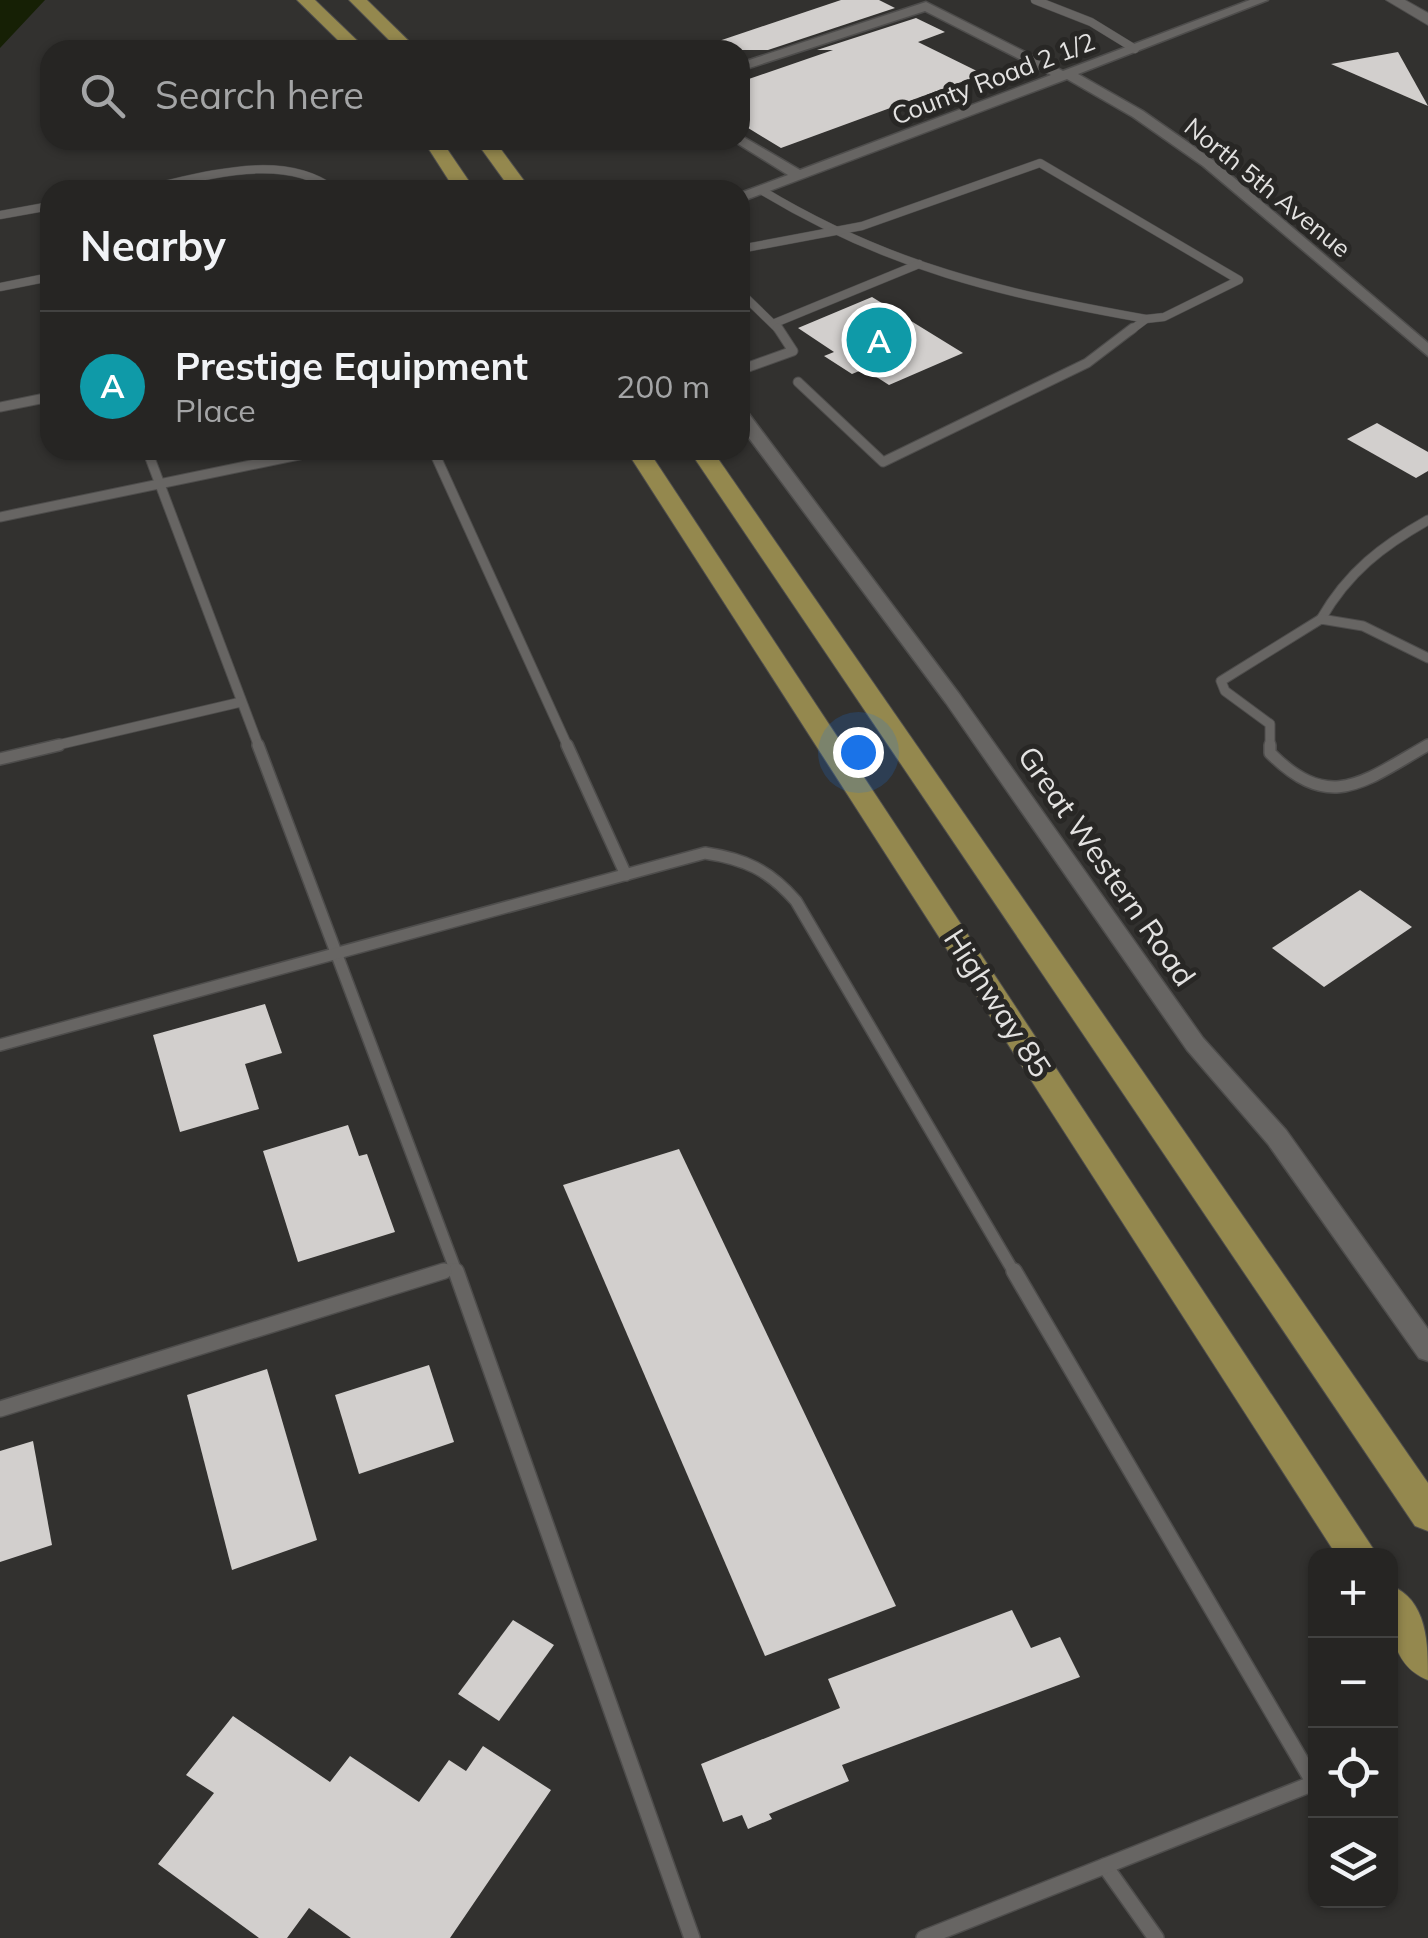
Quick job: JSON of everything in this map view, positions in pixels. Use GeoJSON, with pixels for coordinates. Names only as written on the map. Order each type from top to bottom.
{"type":"FeatureCollection","features":[{"type":"Feature","properties":{"kind":"highway"},"geometry":{"type":"LineString","coordinates":[[305,0],[347,40]]}},
{"type":"Feature","properties":{"kind":"highway"},"geometry":{"type":"LineString","coordinates":[[358,0],[399,40]]}},
{"type":"Feature","properties":{"kind":"highway"},"geometry":{"type":"LineString","coordinates":[[439,150],[459,180]]}},
{"type":"Feature","properties":{"kind":"highway"},"geometry":{"type":"LineString","coordinates":[[491,150],[514,180]]}},
{"type":"Feature","properties":{"kind":"highway","name":"Highway 85"},"geometry":{"type":"LineString","coordinates":[[644,460],[1354,1548]]}},
{"type":"Feature","properties":{"kind":"highway"},"geometry":{"type":"LineString","coordinates":[[707,460],[1428,1514]]}},
{"type":"Feature","properties":{"kind":"highway"},"geometry":{"type":"LineString","coordinates":[[1398,1616],[1428,1661]]}},
{"type":"Feature","properties":{"kind":"street","name":"County Road 2 1/2"},"geometry":{"type":"LineString","coordinates":[[750,194],[1262,0]]}},
{"type":"Feature","properties":{"kind":"street"},"geometry":{"type":"LineString","coordinates":[[1394,0],[1428,20]]}},
{"type":"Feature","properties":{"kind":"street","name":"North 5th Avenue"},"geometry":{"type":"LineString","coordinates":[[750,64],[926,6],[1138,114],[1208,162],[1428,351]]}},
{"type":"Feature","properties":{"kind":"street"},"geometry":{"type":"LineString","coordinates":[[750,145],[800,176]]}},
{"type":"Feature","properties":{"kind":"street","name":"Great Western Road"},"geometry":{"type":"LineString","coordinates":[[750,427],[953,699],[1194,1044],[1277,1136],[1428,1350]]}},
{"type":"Feature","properties":{"kind":"lane"},"geometry":{"type":"LineString","coordinates":[[1035,0],[1091,22],[1135,49]]}},
{"type":"Feature","properties":{"kind":"lane"},"geometry":{"type":"LineString","coordinates":[[750,247],[827,230],[862,226],[1040,164],[1239,280],[1164,317],[1146,319],[1044,301],[919,264],[827,230],[761,190]]}},
{"type":"Feature","properties":{"kind":"lane"},"geometry":{"type":"LineString","coordinates":[[199,180],[291,170],[319,180]]}},
{"type":"Feature","properties":{"kind":"lane"},"geometry":{"type":"LineString","coordinates":[[0,215],[40,208]]}},
{"type":"Feature","properties":{"kind":"lane"},"geometry":{"type":"LineString","coordinates":[[775,323],[919,264]]}},
{"type":"Feature","properties":{"kind":"lane"},"geometry":{"type":"LineString","coordinates":[[0,287],[40,280]]}},
{"type":"Feature","properties":{"kind":"lane"},"geometry":{"type":"LineString","coordinates":[[750,301],[775,323],[793,351],[750,366]]}},
{"type":"Feature","properties":{"kind":"lane"},"geometry":{"type":"LineString","coordinates":[[798,382],[883,462],[1087,362],[1146,319]]}},
{"type":"Feature","properties":{"kind":"lane"},"geometry":{"type":"LineString","coordinates":[[0,406],[40,399]]}},
{"type":"Feature","properties":{"kind":"lane"},"geometry":{"type":"LineString","coordinates":[[151,460],[522,1448],[692,1938]]}},
{"type":"Feature","properties":{"kind":"lane"},"geometry":{"type":"LineString","coordinates":[[0,517],[275,460]]}},
{"type":"Feature","properties":{"kind":"lane"},"geometry":{"type":"LineString","coordinates":[[438,460],[626,875]]}},
{"type":"Feature","properties":{"kind":"lane"},"geometry":{"type":"LineString","coordinates":[[1428,520],[1364,556],[1335,592],[1321,619],[1221,681],[1225,691],[1270,724],[1270,753],[1279,764],[1318,789],[1336,788],[1388,771],[1428,745]]}},
{"type":"Feature","properties":{"kind":"lane"},"geometry":{"type":"LineString","coordinates":[[1321,619],[1363,626],[1428,658]]}},
{"type":"Feature","properties":{"kind":"lane"},"geometry":{"type":"LineString","coordinates":[[0,760],[240,702]]}},
{"type":"Feature","properties":{"kind":"lane"},"geometry":{"type":"LineString","coordinates":[[0,1045],[706,854],[751,860],[771,872],[796,901],[1314,1783],[924,1938]]}},
{"type":"Feature","properties":{"kind":"lane"},"geometry":{"type":"LineString","coordinates":[[0,1409],[452,1269]]}},
{"type":"Feature","properties":{"kind":"lane"},"geometry":{"type":"LineString","coordinates":[[1105,1866],[1156,1938]]}},
{"type":"Feature","properties":{"kind":"shaded area"},"geometry":{"type":"Polygon","coordinates":[[[0,0],[45,0],[0,48],[0,0]]]}},
{"type":"Feature","properties":{"kind":"building"},"geometry":{"type":"Polygon","coordinates":[[[841,0],[879,0],[895,8],[768,50],[750,50],[750,40],[722,40],[841,0]]]}},
{"type":"Feature","properties":{"kind":"building"},"geometry":{"type":"Polygon","coordinates":[[[916,18],[945,32],[918,42],[983,74],[781,148],[750,129],[750,79],[833,50],[817,50],[916,18]]]}},
{"type":"Feature","properties":{"kind":"building"},"geometry":{"type":"Polygon","coordinates":[[[1398,52],[1428,106],[1331,64],[1398,52]]]}},
{"type":"Feature","properties":{"kind":"building"},"geometry":{"type":"Polygon","coordinates":[[[872,297],[963,353],[889,385],[864,369],[852,374],[824,356],[834,352],[798,328],[872,297]]]}},
{"type":"Feature","properties":{"kind":"building"},"geometry":{"type":"Polygon","coordinates":[[[1377,423],[1428,452],[1428,471],[1416,478],[1347,439],[1377,423]]]}},
{"type":"Feature","properties":{"kind":"building"},"geometry":{"type":"Polygon","coordinates":[[[1360,890],[1412,927],[1324,987],[1272,948],[1360,890]]]}},
{"type":"Feature","properties":{"kind":"building"},"geometry":{"type":"Polygon","coordinates":[[[265,1004],[282,1053],[245,1064],[259,1109],[180,1132],[153,1035],[265,1004]]]}},
{"type":"Feature","properties":{"kind":"building"},"geometry":{"type":"Polygon","coordinates":[[[348,1125],[359,1156],[367,1154],[395,1232],[298,1262],[263,1151],[348,1125]]]}},
{"type":"Feature","properties":{"kind":"building"},"geometry":{"type":"Polygon","coordinates":[[[679,1149],[896,1606],[765,1656],[563,1185],[679,1149]]]}},
{"type":"Feature","properties":{"kind":"building"},"geometry":{"type":"Polygon","coordinates":[[[429,1365],[454,1442],[359,1474],[335,1395],[429,1365]]]}},
{"type":"Feature","properties":{"kind":"building"},"geometry":{"type":"Polygon","coordinates":[[[267,1369],[317,1540],[232,1570],[187,1395],[267,1369]]]}},
{"type":"Feature","properties":{"kind":"building"},"geometry":{"type":"Polygon","coordinates":[[[33,1441],[52,1545],[0,1562],[0,1451],[33,1441]]]}},
{"type":"Feature","properties":{"kind":"building"},"geometry":{"type":"Polygon","coordinates":[[[1012,1610],[1031,1648],[1060,1637],[1080,1677],[842,1765],[849,1781],[769,1814],[772,1819],[748,1829],[742,1815],[723,1822],[701,1764],[840,1708],[828,1679],[1012,1610]]]}},
{"type":"Feature","properties":{"kind":"building"},"geometry":{"type":"Polygon","coordinates":[[[513,1620],[554,1645],[499,1721],[458,1694],[513,1620]]]}},
{"type":"Feature","properties":{"kind":"building"},"geometry":{"type":"Polygon","coordinates":[[[233,1716],[330,1782],[350,1756],[419,1802],[449,1760],[466,1771],[483,1746],[551,1790],[450,1938],[351,1938],[309,1908],[287,1938],[259,1938],[158,1864],[214,1793],[186,1775],[233,1716]]]}},
{"type":"Feature","properties":{"kind":"place","name":"Prestige Equipment"},"geometry":{"type":"Point","coordinates":[879,340]}}]}
